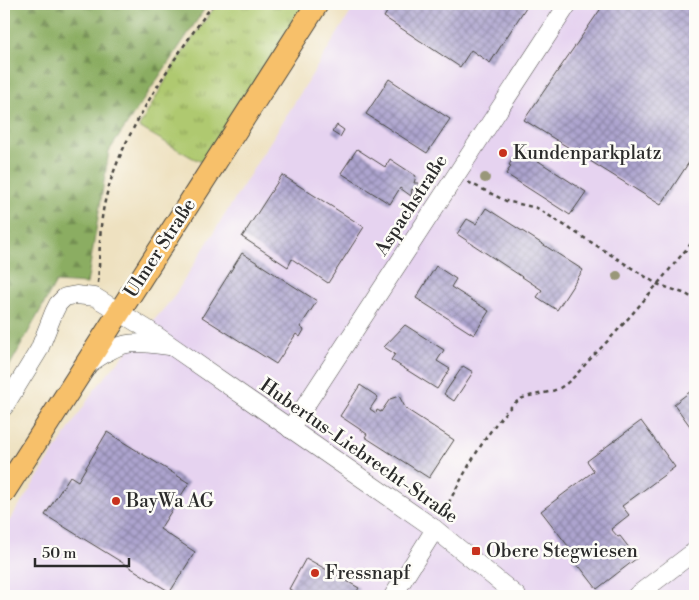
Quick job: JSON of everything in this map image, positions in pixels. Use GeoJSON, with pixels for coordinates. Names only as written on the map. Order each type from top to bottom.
{"type":"FeatureCollection","features":[{"type":"Feature","properties":{"kind":"main road","name":"Ulmer Straße"},"geometry":{"type":"LineString","coordinates":[[4,492],[317,4]]}},
{"type":"Feature","properties":{"kind":"street","name":"Aspachstraße"},"geometry":{"type":"LineString","coordinates":[[290,429],[568,4]]}},
{"type":"Feature","properties":{"kind":"street"},"geometry":{"type":"LineString","coordinates":[[4,407],[39,350],[58,304],[65,297],[76,295],[95,297]]}},
{"type":"Feature","properties":{"kind":"street","name":"Hubertus-Liebrecht-Straße"},"geometry":{"type":"LineString","coordinates":[[95,297],[173,346],[435,529],[517,596]]}},
{"type":"Feature","properties":{"kind":"street","name":"Hubertus-Liebrecht-Straße"},"geometry":{"type":"LineString","coordinates":[[84,367],[109,350],[123,344],[137,342],[173,346]]}},
{"type":"Feature","properties":{"kind":"street"},"geometry":{"type":"LineString","coordinates":[[393,596],[435,529]]}},
{"type":"Feature","properties":{"kind":"street"},"geometry":{"type":"LineString","coordinates":[[636,596],[695,551]]}},
{"type":"Feature","properties":{"kind":"path"},"geometry":{"type":"LineString","coordinates":[[95,297],[98,286],[103,211],[112,178],[131,133],[164,76],[213,4]]}},
{"type":"Feature","properties":{"kind":"path"},"geometry":{"type":"LineString","coordinates":[[456,175],[506,201],[537,208],[657,284],[686,294],[695,300]]}},
{"type":"Feature","properties":{"kind":"path"},"geometry":{"type":"LineString","coordinates":[[435,529],[469,466],[495,425],[507,410],[522,399],[546,393],[563,386],[623,326],[695,239]]}},
{"type":"Feature","properties":{"kind":"shaded area"},"geometry":{"type":"Polygon","coordinates":[[[356,4],[695,4],[695,596],[4,596],[4,529],[95,389],[173,298],[356,4]]]}},
{"type":"Feature","properties":{"kind":"green space"},"geometry":{"type":"Polygon","coordinates":[[[4,4],[208,4],[109,151],[87,284],[56,282],[4,376],[4,4]]]}},
{"type":"Feature","properties":{"kind":"green space"},"geometry":{"type":"Polygon","coordinates":[[[217,4],[308,4],[206,164],[139,127],[176,62],[217,4]]]}},
{"type":"Feature","properties":{"kind":"building"},"geometry":{"type":"Polygon","coordinates":[[[392,4],[528,4],[490,63],[471,50],[460,67],[384,17],[392,4]]]}},
{"type":"Feature","properties":{"kind":"building"},"geometry":{"type":"Polygon","coordinates":[[[604,4],[685,4],[695,11],[695,123],[691,129],[695,132],[695,153],[661,205],[524,120],[604,4]]]}},
{"type":"Feature","properties":{"kind":"building"},"geometry":{"type":"Polygon","coordinates":[[[389,79],[450,119],[427,153],[366,114],[389,79]]]}},
{"type":"Feature","properties":{"kind":"building"},"geometry":{"type":"Polygon","coordinates":[[[337,125],[344,130],[340,137],[332,132],[337,125]]]}},
{"type":"Feature","properties":{"kind":"building"},"geometry":{"type":"Polygon","coordinates":[[[357,149],[385,167],[390,159],[416,176],[414,183],[418,183],[420,191],[412,189],[411,196],[400,188],[390,204],[341,173],[357,149]]]}},
{"type":"Feature","properties":{"kind":"building"},"geometry":{"type":"Polygon","coordinates":[[[526,153],[586,192],[570,215],[506,174],[514,157],[516,158],[518,154],[523,157],[526,153]]]}},
{"type":"Feature","properties":{"kind":"building"},"geometry":{"type":"Polygon","coordinates":[[[282,175],[364,227],[328,283],[292,259],[288,267],[242,237],[282,175]]]}},
{"type":"Feature","properties":{"kind":"building"},"geometry":{"type":"Polygon","coordinates":[[[486,208],[583,270],[557,310],[537,297],[542,290],[457,234],[467,219],[476,224],[486,208]]]}},
{"type":"Feature","properties":{"kind":"building"},"geometry":{"type":"Polygon","coordinates":[[[242,253],[317,301],[300,327],[304,330],[300,337],[296,334],[276,364],[202,317],[242,253]]]}},
{"type":"Feature","properties":{"kind":"building"},"geometry":{"type":"Polygon","coordinates":[[[436,266],[456,279],[451,287],[489,311],[474,335],[416,298],[436,266]]]}},
{"type":"Feature","properties":{"kind":"building"},"geometry":{"type":"Polygon","coordinates":[[[405,325],[444,350],[437,361],[450,369],[437,389],[391,360],[395,354],[384,347],[405,325]]]}},
{"type":"Feature","properties":{"kind":"building"},"geometry":{"type":"Polygon","coordinates":[[[463,366],[473,372],[454,401],[444,394],[463,366]]]}},
{"type":"Feature","properties":{"kind":"building"},"geometry":{"type":"Polygon","coordinates":[[[360,385],[378,397],[370,409],[376,413],[377,410],[381,412],[390,399],[399,396],[406,409],[454,440],[429,478],[365,437],[367,434],[340,416],[360,385]]]}},
{"type":"Feature","properties":{"kind":"building"},"geometry":{"type":"Polygon","coordinates":[[[695,388],[695,433],[674,404],[695,388]]]}},
{"type":"Feature","properties":{"kind":"building"},"geometry":{"type":"Polygon","coordinates":[[[641,421],[675,467],[622,506],[629,515],[611,529],[618,537],[620,536],[637,558],[597,589],[571,558],[575,555],[541,511],[594,471],[587,461],[641,421]]]}},
{"type":"Feature","properties":{"kind":"building","name":"BayWa AG"},"geometry":{"type":"Polygon","coordinates":[[[107,432],[189,483],[160,529],[195,552],[170,592],[45,515],[70,476],[78,481],[107,432]]]}},
{"type":"Feature","properties":{"kind":"building","name":"Fressnapf"},"geometry":{"type":"Polygon","coordinates":[[[306,558],[359,588],[354,596],[303,596],[289,589],[306,558]]]}},
{"type":"Feature","properties":{"kind":"place","name":"Kundenparkplatz"},"geometry":{"type":"Point","coordinates":[503,153]}},
{"type":"Feature","properties":{"kind":"place","name":"BayWa AG"},"geometry":{"type":"Point","coordinates":[116,501]}},
{"type":"Feature","properties":{"kind":"place","name":"Obere Stegwiesen"},"geometry":{"type":"Point","coordinates":[476,551]}},
{"type":"Feature","properties":{"kind":"place","name":"Fressnapf"},"geometry":{"type":"Point","coordinates":[315,573]}}]}
